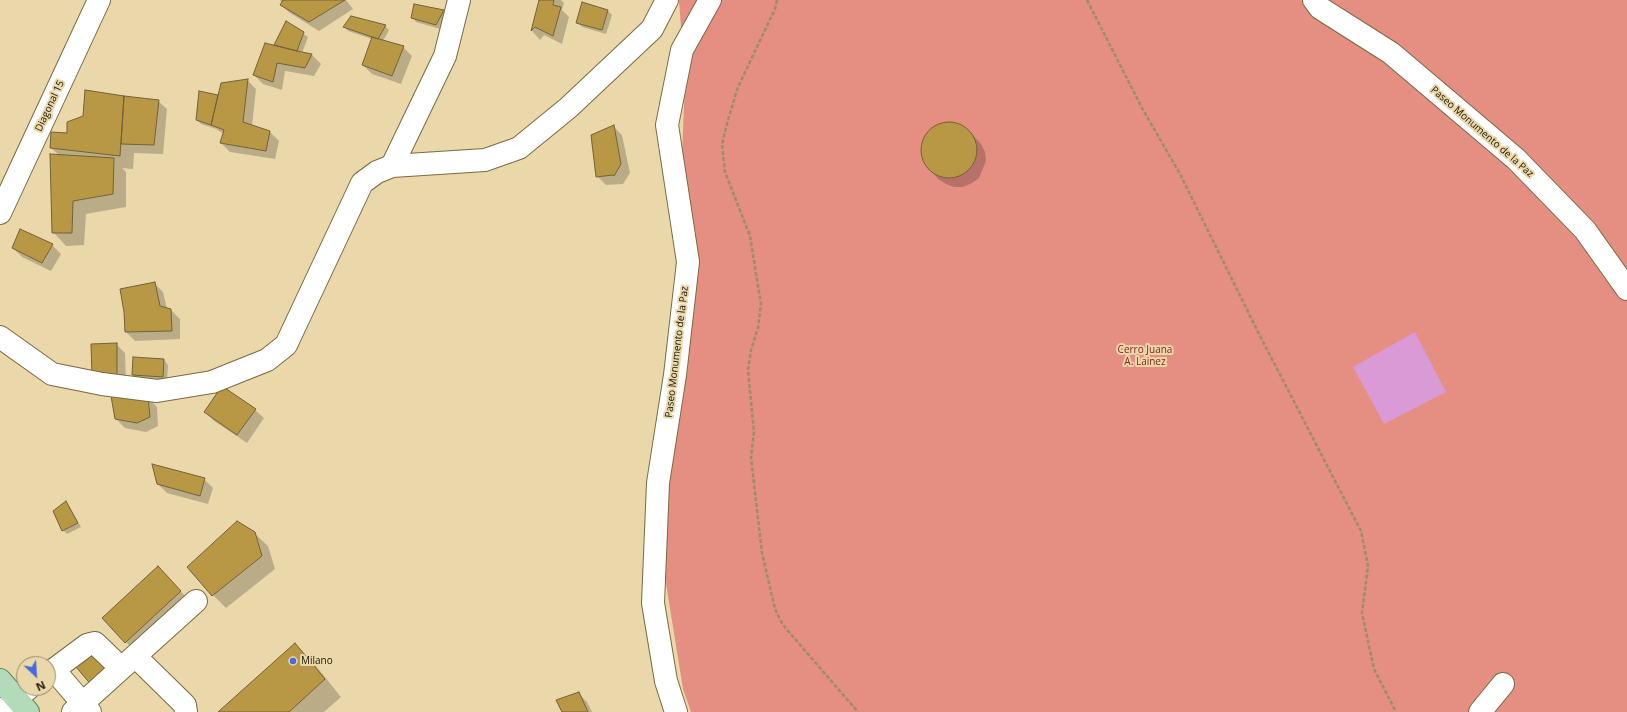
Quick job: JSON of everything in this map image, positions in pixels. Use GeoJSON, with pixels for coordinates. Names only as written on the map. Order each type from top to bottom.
{"type":"FeatureCollection","features":[{"type":"Feature","properties":{"kind":"main road"},"geometry":{"type":"LineString","coordinates":[[0,680],[15,704]]}},
{"type":"Feature","properties":{"kind":"street","name":"Diagonal 15"},"geometry":{"type":"LineString","coordinates":[[0,213],[99,0]]}},
{"type":"Feature","properties":{"kind":"street"},"geometry":{"type":"LineString","coordinates":[[392,166],[445,56],[459,0]]}},
{"type":"Feature","properties":{"kind":"street"},"geometry":{"type":"LineString","coordinates":[[0,337],[52,374],[102,384],[157,391],[212,382],[267,360],[286,345],[362,183],[377,172],[392,166],[485,160],[519,148],[568,108],[652,29],[667,0]]}},
{"type":"Feature","properties":{"kind":"street","name":"Paseo Monumento de la Paz"},"geometry":{"type":"LineString","coordinates":[[676,712],[666,681],[653,603],[658,483],[675,375],[688,262],[667,125],[682,50],[710,0]]}},
{"type":"Feature","properties":{"kind":"street","name":"Paseo Monumento de la Paz"},"geometry":{"type":"LineString","coordinates":[[1314,0],[1320,8],[1391,53],[1516,159],[1585,230],[1627,289]]}},
{"type":"Feature","properties":{"kind":"street"},"geometry":{"type":"LineString","coordinates":[[56,678],[81,709],[128,662],[196,601]]}},
{"type":"Feature","properties":{"kind":"street"},"geometry":{"type":"LineString","coordinates":[[56,668],[87,645],[95,643],[128,662],[185,705],[186,712]]}},
{"type":"Feature","properties":{"kind":"street"},"geometry":{"type":"LineString","coordinates":[[1480,712],[1503,684]]}},
{"type":"Feature","properties":{"kind":"path"},"geometry":{"type":"LineString","coordinates":[[777,0],[775,9],[738,87],[722,144],[725,172],[750,236],[760,304],[758,328],[751,350],[748,370],[754,432],[751,458],[762,553],[775,610],[783,625],[858,712]]}},
{"type":"Feature","properties":{"kind":"path"},"geometry":{"type":"LineString","coordinates":[[1087,0],[1142,108],[1180,174],[1262,341],[1361,531],[1368,566],[1362,613],[1374,669],[1396,712]]}},
{"type":"Feature","properties":{"kind":"green space","name":"Cerro Juana A. Lainez"},"geometry":{"type":"Polygon","coordinates":[[[679,0],[1627,0],[1627,712],[691,712],[683,689],[663,565],[671,426],[685,81],[679,0]]]}},
{"type":"Feature","properties":{"kind":"shaded area"},"geometry":{"type":"Polygon","coordinates":[[[1415,332],[1446,392],[1384,424],[1353,367],[1415,332]]]}},
{"type":"Feature","properties":{"kind":"building"},"geometry":{"type":"Polygon","coordinates":[[[283,0],[345,0],[309,22],[280,5],[283,0]]]}},
{"type":"Feature","properties":{"kind":"building"},"geometry":{"type":"Polygon","coordinates":[[[539,0],[554,0],[553,5],[561,7],[553,36],[535,27],[531,31],[539,0]]]}},
{"type":"Feature","properties":{"kind":"building"},"geometry":{"type":"Polygon","coordinates":[[[582,2],[608,10],[602,30],[576,23],[582,2]]]}},
{"type":"Feature","properties":{"kind":"building"},"geometry":{"type":"Polygon","coordinates":[[[414,4],[444,10],[436,25],[411,18],[414,4]]]}},
{"type":"Feature","properties":{"kind":"building"},"geometry":{"type":"Polygon","coordinates":[[[351,16],[386,25],[378,39],[343,27],[351,16]]]}},
{"type":"Feature","properties":{"kind":"building"},"geometry":{"type":"Polygon","coordinates":[[[286,21],[304,32],[297,51],[274,45],[286,21]]]}},
{"type":"Feature","properties":{"kind":"building"},"geometry":{"type":"Polygon","coordinates":[[[372,37],[404,46],[392,76],[362,65],[372,37]]]}},
{"type":"Feature","properties":{"kind":"building"},"geometry":{"type":"Polygon","coordinates":[[[265,43],[312,54],[305,68],[277,63],[273,82],[253,75],[265,43]]]}},
{"type":"Feature","properties":{"kind":"building"},"geometry":{"type":"Polygon","coordinates":[[[248,79],[243,122],[270,131],[266,151],[220,143],[224,130],[211,125],[221,83],[248,79]]]}},
{"type":"Feature","properties":{"kind":"building"},"geometry":{"type":"Polygon","coordinates":[[[85,90],[124,96],[120,156],[50,148],[51,132],[67,133],[67,122],[83,116],[85,90]]]}},
{"type":"Feature","properties":{"kind":"building"},"geometry":{"type":"Polygon","coordinates":[[[199,91],[218,95],[211,125],[196,120],[199,91]]]}},
{"type":"Feature","properties":{"kind":"building"},"geometry":{"type":"Polygon","coordinates":[[[124,96],[159,100],[154,145],[121,144],[124,96]]]}},
{"type":"Feature","properties":{"kind":"building"},"geometry":{"type":"Polygon","coordinates":[[[943,122],[955,122],[965,126],[973,134],[977,144],[977,156],[973,166],[965,174],[955,178],[943,178],[933,174],[925,166],[921,156],[921,144],[925,134],[933,126],[943,122]]]}},
{"type":"Feature","properties":{"kind":"building"},"geometry":{"type":"Polygon","coordinates":[[[614,125],[621,164],[614,176],[596,177],[591,135],[614,125]]]}},
{"type":"Feature","properties":{"kind":"building"},"geometry":{"type":"Polygon","coordinates":[[[50,154],[114,158],[113,194],[73,201],[72,233],[52,233],[50,154]]]}},
{"type":"Feature","properties":{"kind":"building"},"geometry":{"type":"Polygon","coordinates":[[[20,229],[53,244],[42,263],[12,248],[20,229]]]}},
{"type":"Feature","properties":{"kind":"building"},"geometry":{"type":"Polygon","coordinates":[[[155,282],[160,306],[171,309],[172,331],[125,332],[124,312],[120,289],[155,282]]]}},
{"type":"Feature","properties":{"kind":"building"},"geometry":{"type":"Polygon","coordinates":[[[117,343],[117,375],[92,376],[91,344],[117,343]]]}},
{"type":"Feature","properties":{"kind":"building"},"geometry":{"type":"Polygon","coordinates":[[[133,357],[164,359],[163,377],[132,375],[133,357]]]}},
{"type":"Feature","properties":{"kind":"building"},"geometry":{"type":"Polygon","coordinates":[[[222,386],[256,409],[237,435],[204,412],[222,386]]]}},
{"type":"Feature","properties":{"kind":"building"},"geometry":{"type":"Polygon","coordinates":[[[111,396],[148,397],[150,417],[137,423],[115,419],[111,396]]]}},
{"type":"Feature","properties":{"kind":"building"},"geometry":{"type":"Polygon","coordinates":[[[152,464],[205,478],[200,496],[157,484],[152,464]]]}},
{"type":"Feature","properties":{"kind":"building"},"geometry":{"type":"Polygon","coordinates":[[[66,501],[78,523],[62,531],[53,511],[66,501]]]}},
{"type":"Feature","properties":{"kind":"building"},"geometry":{"type":"Polygon","coordinates":[[[237,521],[255,532],[262,556],[212,596],[187,567],[237,521]]]}},
{"type":"Feature","properties":{"kind":"building"},"geometry":{"type":"Polygon","coordinates":[[[158,566],[181,591],[125,643],[102,618],[158,566]]]}},
{"type":"Feature","properties":{"kind":"building","name":"Milano"},"geometry":{"type":"Polygon","coordinates":[[[295,643],[325,679],[289,712],[218,712],[295,643]]]}},
{"type":"Feature","properties":{"kind":"building"},"geometry":{"type":"Polygon","coordinates":[[[93,652],[110,672],[93,687],[76,667],[93,652]]]}},
{"type":"Feature","properties":{"kind":"building"},"geometry":{"type":"Polygon","coordinates":[[[579,692],[588,712],[562,712],[556,700],[579,692]]]}},
{"type":"Feature","properties":{"kind":"place","name":"Milano"},"geometry":{"type":"Point","coordinates":[293,661]}}]}
